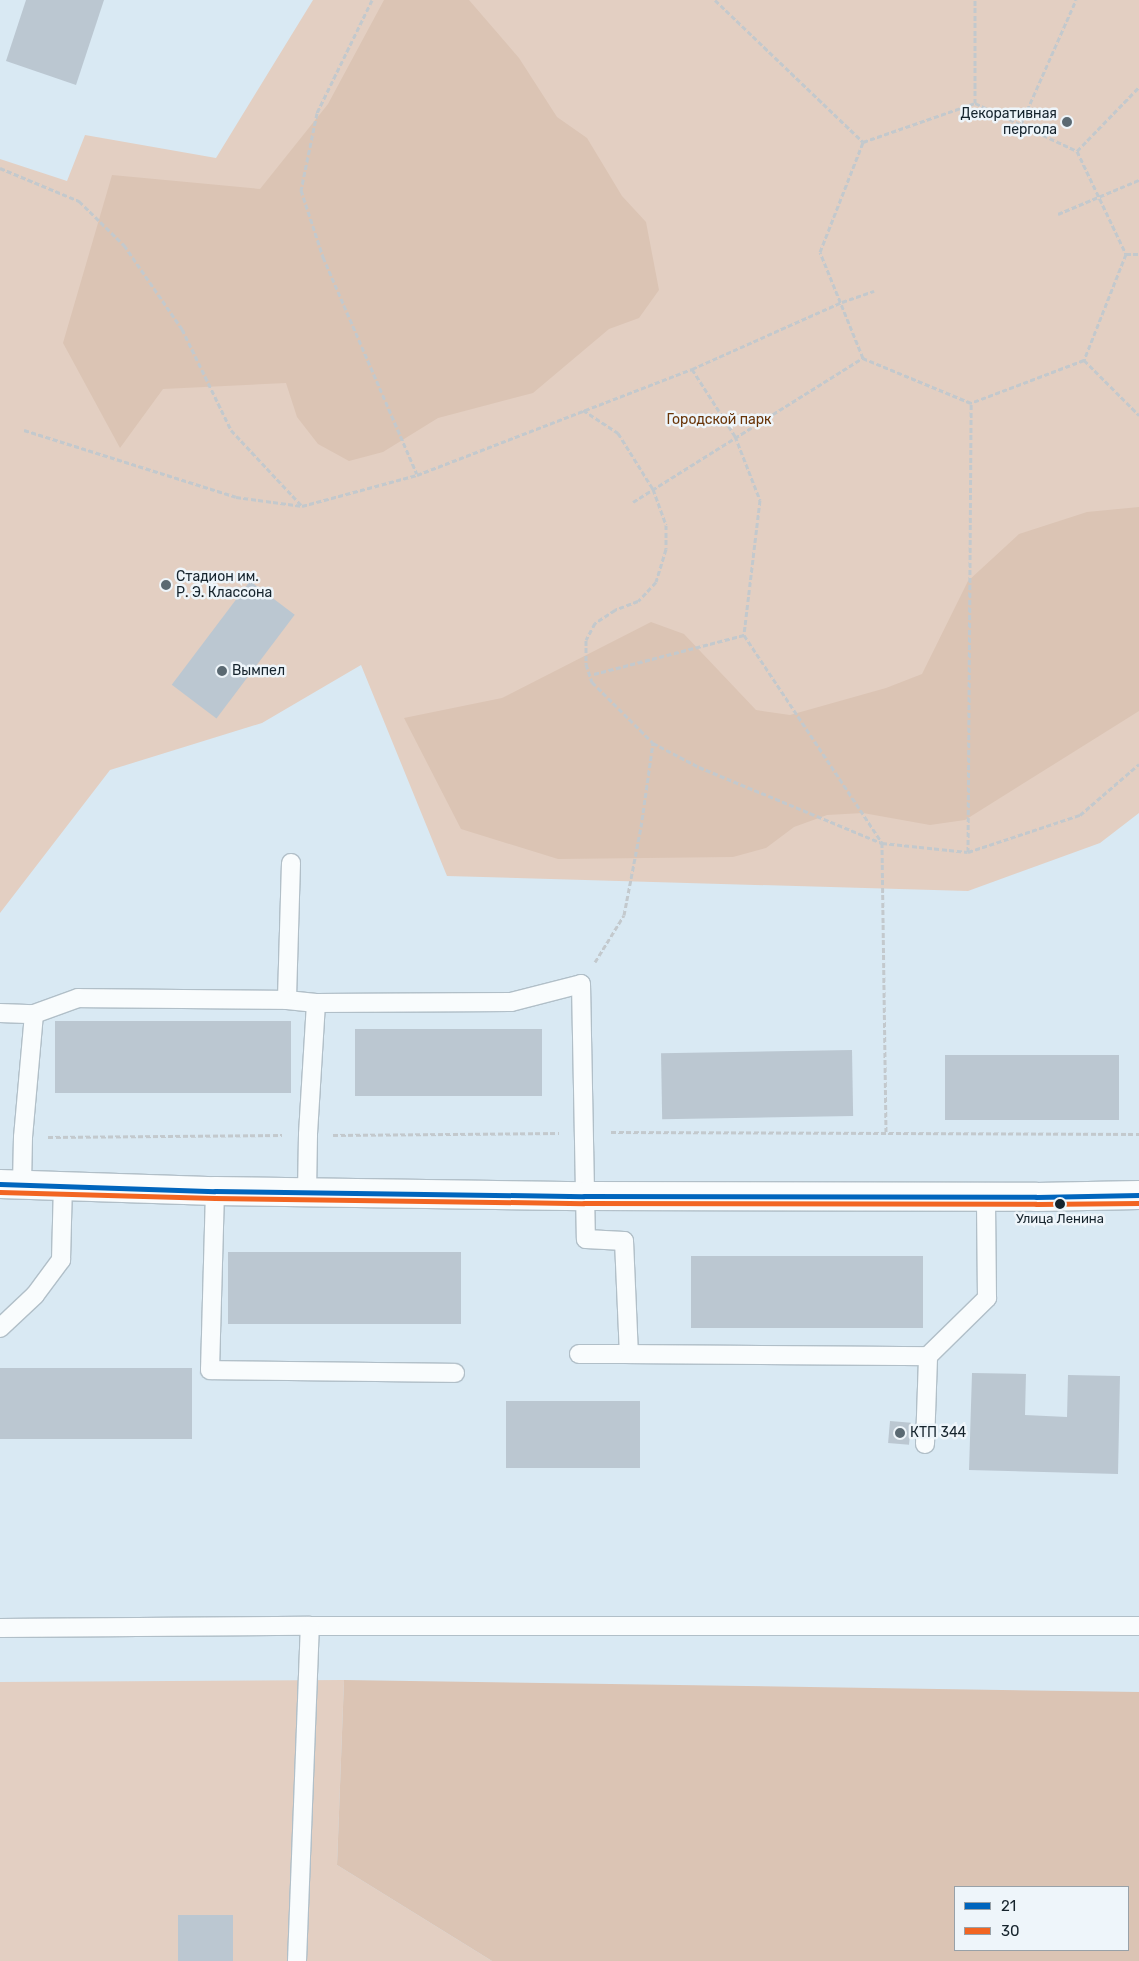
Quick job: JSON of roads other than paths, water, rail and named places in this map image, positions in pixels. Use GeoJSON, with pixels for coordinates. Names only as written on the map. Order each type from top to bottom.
{"type":"FeatureCollection","features":[{"type":"Feature","properties":{"kind":"street"},"geometry":{"type":"LineString","coordinates":[[11,1184],[215,1192],[584,1196],[986,1197],[1139,1195]]}},
{"type":"Feature","properties":{"kind":"lane"},"geometry":{"type":"LineString","coordinates":[[287,1000],[291,864]]}},
{"type":"Feature","properties":{"kind":"lane"},"geometry":{"type":"LineString","coordinates":[[0,1013],[34,1014],[78,998],[287,1000],[316,1003],[511,1002],[581,984],[586,1239],[624,1240],[629,1354]]}},
{"type":"Feature","properties":{"kind":"lane"},"geometry":{"type":"LineString","coordinates":[[307,1192],[308,1135],[316,1003]]}},
{"type":"Feature","properties":{"kind":"lane"},"geometry":{"type":"LineString","coordinates":[[11,1184],[23,1137],[34,1014]]}},
{"type":"Feature","properties":{"kind":"lane"},"geometry":{"type":"LineString","coordinates":[[0,1328],[35,1295],[61,1260],[63,1185]]}},
{"type":"Feature","properties":{"kind":"lane"},"geometry":{"type":"LineString","coordinates":[[215,1192],[210,1370],[455,1373]]}},
{"type":"Feature","properties":{"kind":"lane"},"geometry":{"type":"LineString","coordinates":[[925,1444],[928,1356],[987,1298],[986,1197]]}},
{"type":"Feature","properties":{"kind":"lane"},"geometry":{"type":"LineString","coordinates":[[579,1354],[928,1356]]}},
{"type":"Feature","properties":{"kind":"lane"},"geometry":{"type":"LineString","coordinates":[[297,1961],[310,1626]]}},
{"type":"Feature","properties":{"kind":"lane"},"geometry":{"type":"LineString","coordinates":[[0,1628],[1139,1626]]}},
{"type":"Feature","properties":{"kind":"place","name":"Декоративная пергола"},"geometry":{"type":"Point","coordinates":[1067,122]}},
{"type":"Feature","properties":{"kind":"place","name":"Стадион им. Р. Э. Классона"},"geometry":{"type":"Point","coordinates":[166,585]}},
{"type":"Feature","properties":{"kind":"place","name":"Вымпел"},"geometry":{"type":"Point","coordinates":[222,671]}},
{"type":"Feature","properties":{"kind":"place","name":"Улица Ленина"},"geometry":{"type":"Point","coordinates":[1060,1204]}},
{"type":"Feature","properties":{"kind":"place","name":"КТП 344"},"geometry":{"type":"Point","coordinates":[900,1433]}},
{"type":"Feature","properties":{"kind":"park label","name":"Городской парк"},"geometry":{"type":"Point","coordinates":[719,420]}}]}
